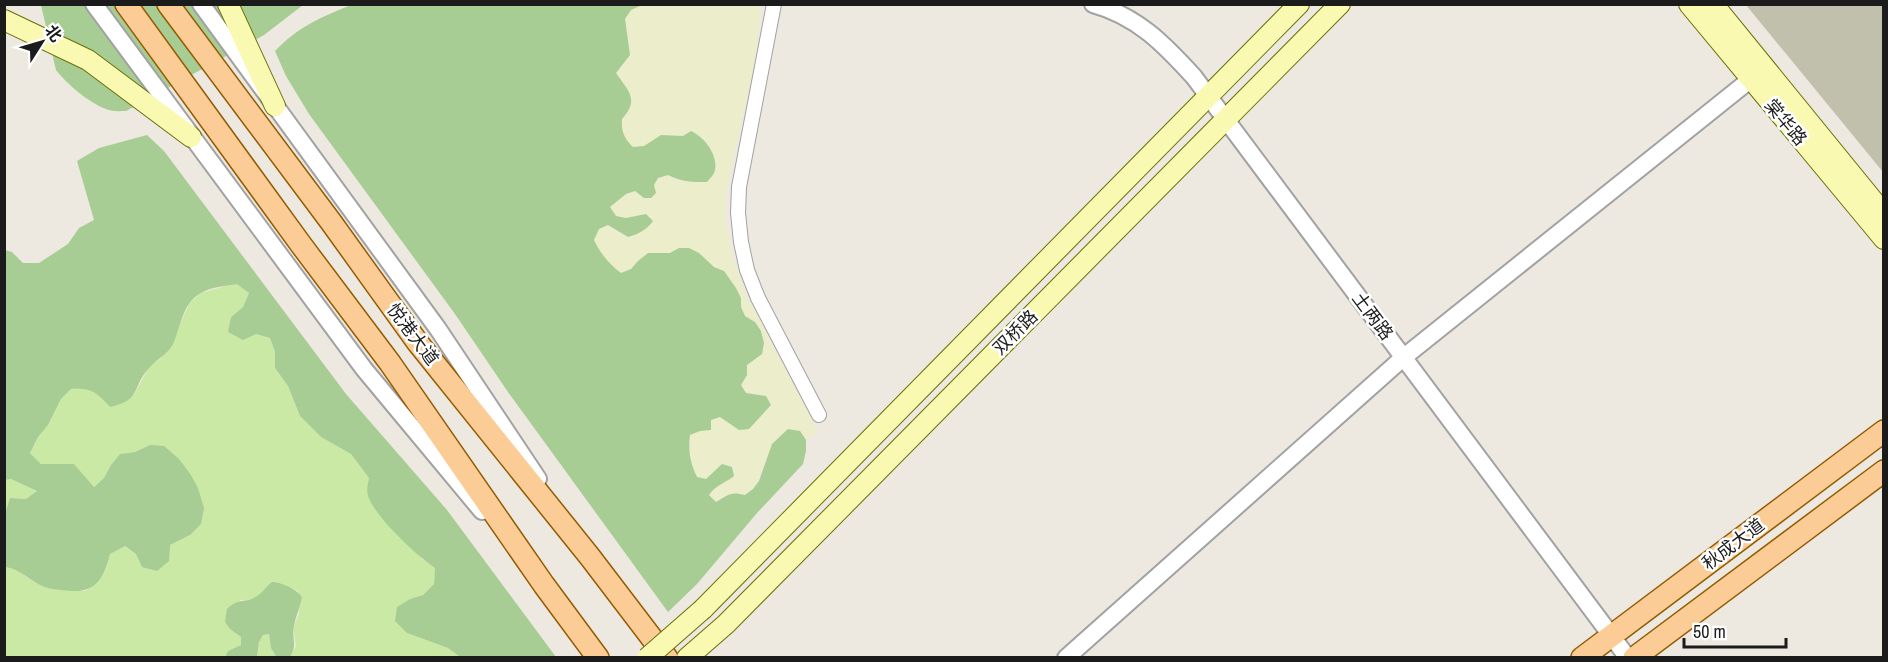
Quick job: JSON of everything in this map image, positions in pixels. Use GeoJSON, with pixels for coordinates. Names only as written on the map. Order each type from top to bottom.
{"type":"FeatureCollection","features":[{"type":"Feature","properties":{"kind":"main road","name":"悦港大道"},"geometry":{"type":"LineString","coordinates":[[126,4],[390,363],[544,585],[598,657]]}},
{"type":"Feature","properties":{"kind":"main road","name":"悦港大道"},"geometry":{"type":"LineString","coordinates":[[168,4],[418,343],[590,557],[667,657]]}},
{"type":"Feature","properties":{"kind":"main road"},"geometry":{"type":"LineString","coordinates":[[228,4],[275,106]]}},
{"type":"Feature","properties":{"kind":"main road","name":"双桥路"},"geometry":{"type":"LineString","coordinates":[[647,657],[703,609],[1299,4]]}},
{"type":"Feature","properties":{"kind":"main road","name":"双桥路"},"geometry":{"type":"LineString","coordinates":[[687,657],[726,624],[1340,4]]}},
{"type":"Feature","properties":{"kind":"main road","name":"棠华路"},"geometry":{"type":"LineString","coordinates":[[1689,4],[1884,214]]}},
{"type":"Feature","properties":{"kind":"main road","name":"棠华路"},"geometry":{"type":"LineString","coordinates":[[1713,4],[1757,75],[1884,239]]}},
{"type":"Feature","properties":{"kind":"main road"},"geometry":{"type":"LineString","coordinates":[[4,20],[88,60],[191,136]]}},
{"type":"Feature","properties":{"kind":"main road","name":"秋成大道"},"geometry":{"type":"LineString","coordinates":[[1582,657],[1884,431]]}},
{"type":"Feature","properties":{"kind":"main road","name":"秋成大道"},"geometry":{"type":"LineString","coordinates":[[1634,657],[1884,471]]}},
{"type":"Feature","properties":{"kind":"street"},"geometry":{"type":"LineString","coordinates":[[94,4],[364,369],[544,585]]}},
{"type":"Feature","properties":{"kind":"street"},"geometry":{"type":"LineString","coordinates":[[201,4],[438,328],[590,557]]}},
{"type":"Feature","properties":{"kind":"street"},"geometry":{"type":"LineString","coordinates":[[774,4],[739,187],[738,213],[741,242],[747,270],[758,297],[819,415]]}},
{"type":"Feature","properties":{"kind":"street","name":"土两路"},"geometry":{"type":"LineString","coordinates":[[1093,4],[1136,22],[1165,45],[1194,76],[1628,657]]}},
{"type":"Feature","properties":{"kind":"street"},"geometry":{"type":"LineString","coordinates":[[1066,657],[1404,357],[1757,75]]}},
{"type":"Feature","properties":{"kind":"shaded area"},"geometry":{"type":"Polygon","coordinates":[[[642,5],[760,5],[754,65],[728,182],[725,216],[731,253],[746,294],[818,431],[806,440],[800,431],[772,444],[763,472],[753,489],[745,496],[724,496],[716,502],[709,495],[715,487],[725,483],[697,477],[690,456],[690,435],[700,431],[711,420],[720,417],[728,423],[758,421],[771,405],[765,396],[746,393],[741,385],[747,375],[747,365],[762,354],[741,307],[741,298],[724,271],[679,248],[670,253],[638,261],[631,269],[621,273],[612,266],[594,240],[599,229],[608,225],[617,232],[653,221],[646,214],[626,218],[616,216],[610,207],[626,194],[654,185],[658,178],[668,175],[677,180],[683,136],[662,135],[644,146],[633,147],[625,139],[621,130],[622,119],[629,111],[621,81],[616,73],[630,55],[625,19],[631,10],[642,5]]]}},
{"type":"Feature","properties":{"kind":"shaded area"},"geometry":{"type":"Polygon","coordinates":[[[1746,5],[1883,5],[1883,172],[1746,5]]]}},
{"type":"Feature","properties":{"kind":"green space"},"geometry":{"type":"Polygon","coordinates":[[[41,5],[303,5],[264,35],[126,111],[119,111],[108,110],[86,98],[56,70],[41,5]]]}},
{"type":"Feature","properties":{"kind":"green space"},"geometry":{"type":"Polygon","coordinates":[[[351,5],[642,5],[631,10],[625,19],[630,55],[616,73],[628,90],[631,100],[622,119],[627,141],[633,147],[644,146],[661,135],[683,136],[691,131],[701,137],[709,147],[714,158],[715,170],[707,182],[692,182],[668,175],[658,178],[654,185],[656,193],[651,198],[644,198],[635,191],[626,194],[610,207],[616,216],[626,218],[646,214],[653,221],[642,231],[628,237],[608,225],[599,229],[594,240],[605,258],[621,273],[631,269],[648,253],[670,253],[679,248],[689,248],[699,253],[714,267],[724,271],[741,298],[741,307],[745,316],[755,322],[761,331],[764,343],[762,354],[747,365],[747,375],[741,385],[746,393],[766,396],[771,405],[749,429],[739,430],[720,417],[711,420],[711,430],[690,435],[690,456],[697,477],[706,479],[722,464],[732,467],[734,476],[709,495],[716,502],[732,494],[745,495],[753,489],[759,481],[772,444],[788,429],[800,431],[806,440],[803,464],[757,513],[697,584],[668,612],[309,114],[286,76],[275,51],[292,35],[310,24],[351,5]]]}},
{"type":"Feature","properties":{"kind":"green space"},"geometry":{"type":"Polygon","coordinates":[[[147,135],[164,151],[346,394],[447,510],[556,657],[460,657],[448,648],[407,633],[395,621],[397,607],[410,599],[423,595],[434,584],[435,568],[408,545],[379,515],[368,496],[369,478],[351,454],[321,437],[300,416],[288,386],[275,368],[275,352],[270,338],[256,334],[243,340],[228,332],[231,317],[243,307],[249,293],[237,284],[209,289],[195,297],[186,309],[171,348],[144,374],[128,400],[110,407],[93,392],[71,389],[61,399],[30,453],[41,464],[74,464],[94,487],[104,478],[120,454],[135,452],[150,445],[164,446],[179,459],[198,488],[204,508],[201,524],[190,535],[170,545],[169,561],[157,571],[142,567],[136,554],[125,546],[110,554],[104,573],[95,585],[81,591],[46,587],[18,571],[5,567],[5,513],[10,498],[26,499],[37,491],[11,479],[5,480],[5,250],[12,252],[23,263],[39,263],[68,244],[79,228],[94,220],[77,161],[99,148],[147,135]]]}},
{"type":"Feature","properties":{"kind":"green space"},"geometry":{"type":"Polygon","coordinates":[[[237,283],[249,293],[243,307],[231,317],[256,334],[270,338],[275,352],[275,368],[288,386],[300,416],[321,437],[351,454],[369,478],[367,493],[422,559],[435,568],[434,584],[423,595],[410,599],[407,633],[448,648],[460,657],[290,657],[296,646],[293,628],[299,614],[298,591],[275,582],[255,598],[240,600],[230,629],[241,637],[241,645],[228,651],[225,657],[5,657],[4,567],[15,570],[42,585],[85,591],[102,576],[110,554],[124,546],[136,554],[142,567],[170,545],[190,535],[198,488],[179,459],[150,445],[135,452],[120,454],[104,478],[94,487],[74,464],[41,464],[30,453],[61,399],[71,389],[93,392],[110,407],[134,395],[149,367],[161,358],[190,302],[201,293],[237,283]]]}},
{"type":"Feature","properties":{"kind":"green space"},"geometry":{"type":"Polygon","coordinates":[[[11,479],[37,491],[26,499],[10,498],[5,513],[5,480],[11,479]]]}},
{"type":"Feature","properties":{"kind":"green space"},"geometry":{"type":"Polygon","coordinates":[[[272,582],[288,586],[302,597],[293,630],[294,649],[290,657],[276,656],[271,648],[269,634],[263,635],[259,642],[257,657],[225,657],[228,651],[241,645],[241,637],[225,622],[227,609],[235,603],[257,596],[272,582]]]}},
{"type":"Feature","properties":{"kind":"green space"},"geometry":{"type":"Polygon","coordinates":[[[269,634],[271,648],[277,657],[257,658],[259,642],[263,635],[269,634]]]}}]}
